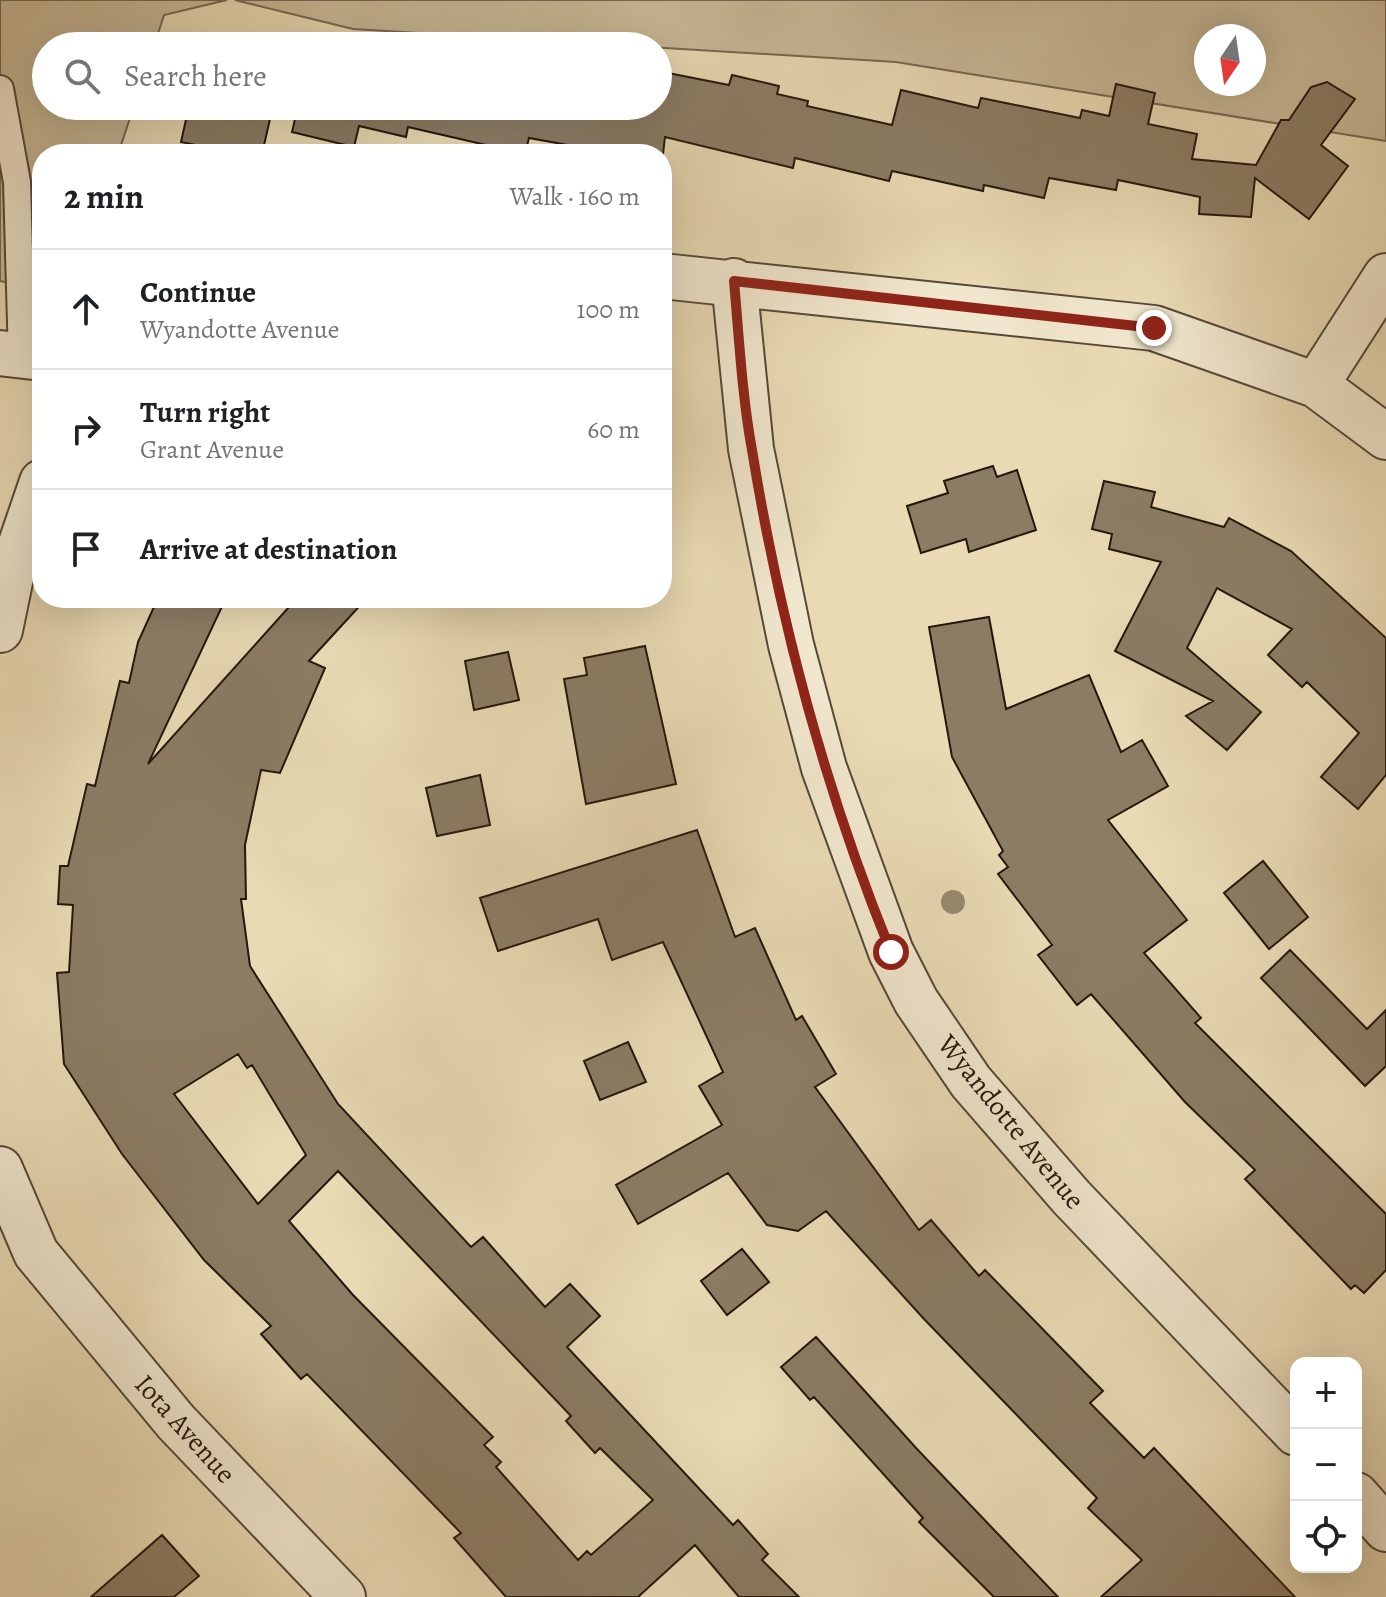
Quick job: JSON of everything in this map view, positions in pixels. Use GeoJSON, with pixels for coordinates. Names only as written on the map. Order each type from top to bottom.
{"type":"FeatureCollection","features":[{"type":"Feature","properties":{"kind":"street"},"geometry":{"type":"LineString","coordinates":[[1316,385],[1386,276]]}},
{"type":"Feature","properties":{"kind":"street"},"geometry":{"type":"LineString","coordinates":[[672,277],[1154,328],[1316,385],[1386,437]]}},
{"type":"Feature","properties":{"kind":"street","name":"Wyandotte Avenue"},"geometry":{"type":"LineString","coordinates":[[734,281],[751,449],[791,645],[824,768],[891,952],[916,1001],[971,1082],[1100,1229],[1292,1429]]}},
{"type":"Feature","properties":{"kind":"street"},"geometry":{"type":"LineString","coordinates":[[0,630],[13,567],[32,511]]}},
{"type":"Feature","properties":{"kind":"street","name":"Iota Avenue"},"geometry":{"type":"LineString","coordinates":[[0,1169],[18,1251],[343,1597]]}},
{"type":"Feature","properties":{"kind":"street"},"geometry":{"type":"LineString","coordinates":[[1361,1501],[1386,1529]]}},
{"type":"Feature","properties":{"kind":"lane"},"geometry":{"type":"LineString","coordinates":[[0,89],[17,182],[21,356]]}},
{"type":"Feature","properties":{"kind":"shaded area"},"geometry":{"type":"Polygon","coordinates":[[[0,0],[227,0],[164,15],[159,32],[32,32],[32,120],[129,120],[121,144],[32,144],[32,287],[0,281],[0,0]]]}},
{"type":"Feature","properties":{"kind":"shaded area"},"geometry":{"type":"Polygon","coordinates":[[[235,0],[1386,0],[1386,141],[896,62],[672,48],[672,32],[402,32],[353,29],[235,0]]]}},
{"type":"Feature","properties":{"kind":"building"},"geometry":{"type":"Polygon","coordinates":[[[672,74],[729,85],[732,75],[779,86],[777,94],[808,101],[807,106],[892,125],[901,90],[978,108],[981,98],[1080,118],[1082,110],[1109,116],[1116,84],[1155,93],[1148,124],[1197,134],[1192,159],[1256,165],[1281,120],[1289,120],[1311,87],[1327,82],[1355,99],[1321,145],[1348,166],[1309,219],[1255,178],[1251,217],[1199,214],[1200,197],[1118,180],[1116,190],[1049,178],[1044,198],[984,185],[983,191],[892,171],[889,181],[795,158],[793,168],[665,137],[664,144],[562,144],[529,138],[528,144],[482,144],[408,127],[406,137],[359,126],[355,144],[342,144],[292,132],[295,120],[672,120],[672,74]]]}},
{"type":"Feature","properties":{"kind":"building"},"geometry":{"type":"Polygon","coordinates":[[[186,120],[270,120],[264,144],[181,142],[186,120]]]}},
{"type":"Feature","properties":{"kind":"building"},"geometry":{"type":"Polygon","coordinates":[[[993,466],[997,477],[1017,470],[1036,530],[969,552],[966,539],[921,553],[907,506],[948,493],[944,481],[993,466]]]}},
{"type":"Feature","properties":{"kind":"building"},"geometry":{"type":"Polygon","coordinates":[[[1104,481],[1155,492],[1151,507],[1224,527],[1229,518],[1291,551],[1386,638],[1386,775],[1358,809],[1321,777],[1359,733],[1307,682],[1302,687],[1268,655],[1292,629],[1217,588],[1187,648],[1261,712],[1227,750],[1186,716],[1213,701],[1115,651],[1161,562],[1109,549],[1112,534],[1092,529],[1104,481]]]}},
{"type":"Feature","properties":{"kind":"building"},"geometry":{"type":"Polygon","coordinates":[[[153,608],[221,608],[148,764],[288,608],[358,608],[309,661],[325,668],[280,773],[261,770],[245,845],[246,899],[241,899],[250,966],[338,1104],[471,1247],[483,1237],[545,1307],[570,1284],[600,1316],[567,1347],[733,1525],[738,1520],[768,1554],[762,1560],[799,1597],[739,1597],[695,1545],[638,1597],[506,1597],[454,1538],[461,1533],[307,1374],[301,1379],[261,1334],[271,1326],[204,1260],[122,1154],[64,1064],[57,973],[69,972],[73,905],[58,904],[60,866],[68,866],[87,784],[95,786],[120,681],[129,683],[138,642],[153,608]],[[238,1054],[174,1094],[258,1204],[306,1155],[252,1065],[247,1068],[238,1054]],[[338,1171],[289,1221],[353,1295],[493,1437],[484,1445],[501,1462],[496,1467],[578,1560],[587,1551],[591,1555],[653,1500],[600,1448],[595,1453],[566,1421],[571,1416],[338,1171]]]}},
{"type":"Feature","properties":{"kind":"building"},"geometry":{"type":"Polygon","coordinates":[[[989,617],[1006,709],[1089,675],[1121,752],[1142,740],[1168,786],[1108,820],[1187,920],[1144,953],[1201,1018],[1195,1023],[1386,1214],[1386,1270],[1364,1293],[1355,1285],[1351,1289],[1245,1179],[1255,1170],[1185,1102],[1091,994],[1077,1005],[1038,955],[1052,945],[998,874],[1008,867],[999,855],[1003,851],[952,757],[929,627],[989,617]]]}},
{"type":"Feature","properties":{"kind":"building"},"geometry":{"type":"Polygon","coordinates":[[[645,646],[676,784],[586,804],[564,679],[587,675],[584,658],[645,646]]]}},
{"type":"Feature","properties":{"kind":"building"},"geometry":{"type":"Polygon","coordinates":[[[508,652],[519,700],[474,710],[465,661],[508,652]]]}},
{"type":"Feature","properties":{"kind":"building"},"geometry":{"type":"Polygon","coordinates":[[[480,775],[490,825],[437,836],[426,788],[480,775]]]}},
{"type":"Feature","properties":{"kind":"building"},"geometry":{"type":"Polygon","coordinates":[[[697,830],[735,937],[755,928],[796,1020],[802,1016],[836,1074],[815,1087],[919,1230],[931,1220],[979,1276],[985,1270],[1103,1391],[1090,1403],[1144,1458],[1154,1448],[1295,1597],[1101,1597],[1142,1560],[1088,1508],[1097,1498],[924,1319],[826,1211],[798,1231],[767,1225],[728,1173],[638,1224],[616,1185],[722,1125],[699,1086],[723,1072],[663,942],[612,960],[598,919],[498,951],[480,898],[697,830]]]}},
{"type":"Feature","properties":{"kind":"building"},"geometry":{"type":"Polygon","coordinates":[[[1263,861],[1308,917],[1269,949],[1224,893],[1263,861]]]}},
{"type":"Feature","properties":{"kind":"building"},"geometry":{"type":"Polygon","coordinates":[[[1290,950],[1367,1029],[1386,1010],[1386,1066],[1365,1086],[1261,978],[1290,950]]]}},
{"type":"Feature","properties":{"kind":"building"},"geometry":{"type":"Polygon","coordinates":[[[628,1042],[646,1082],[600,1100],[584,1061],[628,1042]]]}},
{"type":"Feature","properties":{"kind":"building"},"geometry":{"type":"Polygon","coordinates":[[[742,1249],[769,1282],[727,1315],[701,1281],[742,1249]]]}},
{"type":"Feature","properties":{"kind":"building"},"geometry":{"type":"Polygon","coordinates":[[[816,1337],[1058,1597],[994,1597],[919,1522],[923,1518],[814,1397],[810,1400],[781,1367],[816,1337]]]}},
{"type":"Feature","properties":{"kind":"building"},"geometry":{"type":"Polygon","coordinates":[[[162,1535],[199,1576],[174,1597],[91,1597],[162,1535]]]}},
{"type":"Feature","properties":{"kind":"route"},"geometry":{"type":"LineString","coordinates":[[891,952],[824,768],[791,645],[751,449],[734,281],[1154,328]]}}]}
